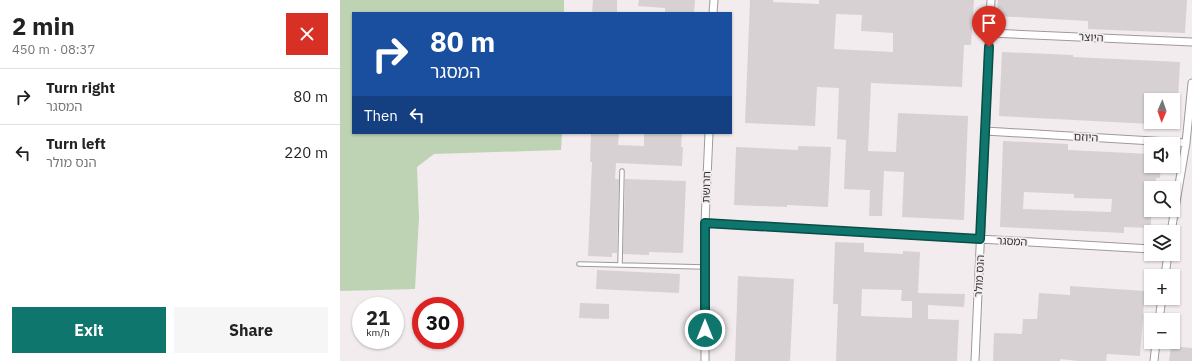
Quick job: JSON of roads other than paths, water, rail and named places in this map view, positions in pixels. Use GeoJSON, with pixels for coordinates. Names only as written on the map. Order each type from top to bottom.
{"type":"FeatureCollection","features":[{"type":"Feature","properties":{"kind":"street"},"geometry":{"type":"LineString","coordinates":[[713,12],[714,0]]}},
{"type":"Feature","properties":{"kind":"street","name":"הנס מולר"},"geometry":{"type":"LineString","coordinates":[[975,361],[991,0]]}},
{"type":"Feature","properties":{"kind":"street","name":"היוצר"},"geometry":{"type":"LineString","coordinates":[[990,32],[1192,42]]}},
{"type":"Feature","properties":{"kind":"street"},"geometry":{"type":"LineString","coordinates":[[1172,225],[1186,143],[1192,83]]}},
{"type":"Feature","properties":{"kind":"street","name":"היוזם"},"geometry":{"type":"LineString","coordinates":[[985,131],[1186,143]]}},
{"type":"Feature","properties":{"kind":"street","name":"חרושת"},"geometry":{"type":"LineString","coordinates":[[705,361],[705,223],[708,134]]}},
{"type":"Feature","properties":{"kind":"street","name":"המסגר"},"geometry":{"type":"LineString","coordinates":[[705,223],[1144,249]]}},
{"type":"Feature","properties":{"kind":"street"},"geometry":{"type":"LineString","coordinates":[[1154,361],[1155,349]]}},
{"type":"Feature","properties":{"kind":"lane"},"geometry":{"type":"LineString","coordinates":[[620,265],[622,171]]}},
{"type":"Feature","properties":{"kind":"lane"},"geometry":{"type":"LineString","coordinates":[[578,264],[705,267]]}}]}
